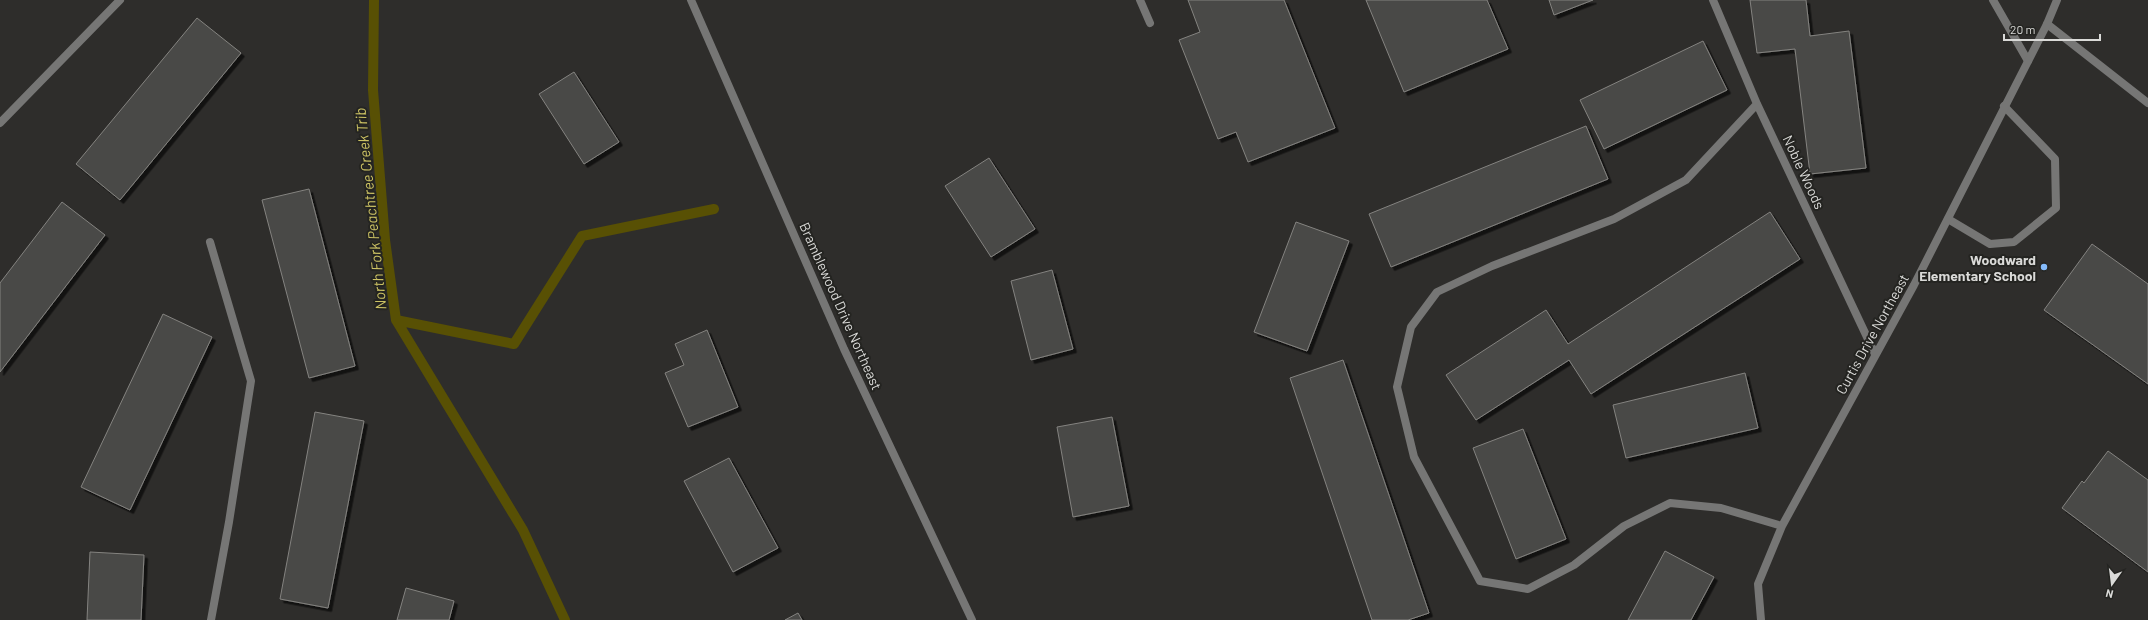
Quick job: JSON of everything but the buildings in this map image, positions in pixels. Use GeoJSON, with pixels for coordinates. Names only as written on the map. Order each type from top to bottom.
{"type":"FeatureCollection","features":[{"type":"Feature","properties":{"kind":"street"},"geometry":{"type":"LineString","coordinates":[[0,123],[120,0]]}},
{"type":"Feature","properties":{"kind":"street","name":"Bramblewood Drive Northeast"},"geometry":{"type":"LineString","coordinates":[[692,0],[844,349],[972,620]]}},
{"type":"Feature","properties":{"kind":"street"},"geometry":{"type":"LineString","coordinates":[[1140,0],[1150,23]]}},
{"type":"Feature","properties":{"kind":"street","name":"Noble Woods"},"geometry":{"type":"LineString","coordinates":[[1713,0],[1757,104],[1875,354]]}},
{"type":"Feature","properties":{"kind":"street"},"geometry":{"type":"LineString","coordinates":[[1993,0],[2028,61]]}},
{"type":"Feature","properties":{"kind":"street","name":"Curtis Drive Northeast"},"geometry":{"type":"LineString","coordinates":[[1761,620],[1758,584],[1782,526],[1914,285],[2047,24],[2057,0]]}},
{"type":"Feature","properties":{"kind":"street"},"geometry":{"type":"LineString","coordinates":[[2047,24],[2148,103]]}},
{"type":"Feature","properties":{"kind":"street"},"geometry":{"type":"LineString","coordinates":[[1757,104],[1686,180],[1614,219],[1492,266],[1437,292],[1411,327],[1397,387],[1414,457],[1480,581],[1528,589],[1574,565],[1624,526],[1670,502],[1721,508],[1782,526]]}},
{"type":"Feature","properties":{"kind":"street"},"geometry":{"type":"LineString","coordinates":[[1948,219],[1990,244],[2014,242],[2056,208],[2055,160],[2004,106]]}},
{"type":"Feature","properties":{"kind":"street"},"geometry":{"type":"LineString","coordinates":[[210,242],[251,381],[229,522],[210,620]]}},
{"type":"Feature","properties":{"kind":"waterway","name":"North Fork Peachtree Creek Trib"},"geometry":{"type":"LineString","coordinates":[[374,0],[373,90],[385,240],[396,320],[514,344],[582,236],[714,209]]}},
{"type":"Feature","properties":{"kind":"waterway"},"geometry":{"type":"LineString","coordinates":[[396,320],[523,530],[565,620]]}},
{"type":"Feature","properties":{"kind":"place","name":"Woodward Elementary School"},"geometry":{"type":"Point","coordinates":[2044,267]}}]}
